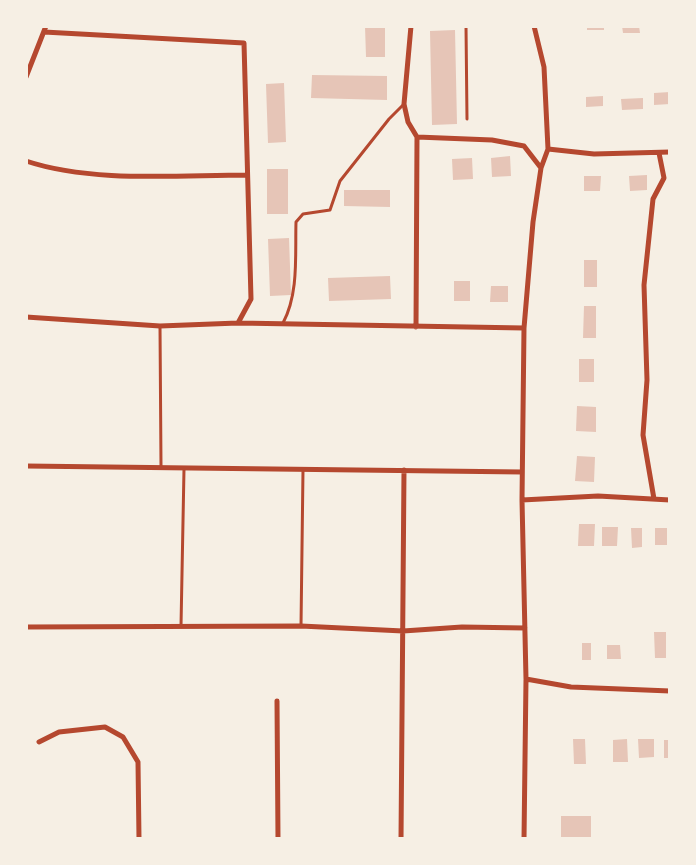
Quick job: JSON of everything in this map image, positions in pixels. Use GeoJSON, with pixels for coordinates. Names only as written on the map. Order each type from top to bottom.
{"type":"FeatureCollection","features":[{"type":"Feature","properties":{"kind":"street"},"geometry":{"type":"LineString","coordinates":[[411,26],[404,104],[408,122],[416,137],[416,327]]}},
{"type":"Feature","properties":{"kind":"street"},"geometry":{"type":"LineString","coordinates":[[524,839],[526,679],[522,472],[524,328],[533,222],[541,168],[548,149],[544,67],[534,26]]}},
{"type":"Feature","properties":{"kind":"street"},"geometry":{"type":"LineString","coordinates":[[26,77],[45,29],[244,43],[251,299],[238,323]]}},
{"type":"Feature","properties":{"kind":"street"},"geometry":{"type":"LineString","coordinates":[[416,137],[492,140],[524,146],[541,168]]}},
{"type":"Feature","properties":{"kind":"street"},"geometry":{"type":"LineString","coordinates":[[548,149],[594,154],[670,152]]}},
{"type":"Feature","properties":{"kind":"street"},"geometry":{"type":"LineString","coordinates":[[654,499],[643,435],[647,380],[644,285],[653,199],[664,178],[659,153]]}},
{"type":"Feature","properties":{"kind":"street"},"geometry":{"type":"LineString","coordinates":[[26,161],[46,168],[99,174],[247,175]]}},
{"type":"Feature","properties":{"kind":"street"},"geometry":{"type":"LineString","coordinates":[[26,318],[160,326],[238,323],[524,328]]}},
{"type":"Feature","properties":{"kind":"street"},"geometry":{"type":"LineString","coordinates":[[26,466],[161,466],[184,469],[522,472]]}},
{"type":"Feature","properties":{"kind":"street"},"geometry":{"type":"LineString","coordinates":[[400,839],[404,470]]}},
{"type":"Feature","properties":{"kind":"street"},"geometry":{"type":"LineString","coordinates":[[522,500],[598,496],[670,500]]}},
{"type":"Feature","properties":{"kind":"street"},"geometry":{"type":"LineString","coordinates":[[26,628],[301,626],[403,631],[462,627],[525,628]]}},
{"type":"Feature","properties":{"kind":"street"},"geometry":{"type":"LineString","coordinates":[[526,679],[571,687],[670,691]]}},
{"type":"Feature","properties":{"kind":"street"},"geometry":{"type":"LineString","coordinates":[[277,701],[278,839]]}},
{"type":"Feature","properties":{"kind":"street"},"geometry":{"type":"LineString","coordinates":[[39,742],[58,732],[105,727],[123,737],[138,762],[139,839]]}},
{"type":"Feature","properties":{"kind":"lane"},"geometry":{"type":"LineString","coordinates":[[466,26],[467,119]]}},
{"type":"Feature","properties":{"kind":"lane"},"geometry":{"type":"LineString","coordinates":[[283,324],[290,310],[294,290],[296,222],[303,214],[330,210],[340,181],[389,119],[404,104]]}},
{"type":"Feature","properties":{"kind":"lane"},"geometry":{"type":"LineString","coordinates":[[160,326],[161,466]]}},
{"type":"Feature","properties":{"kind":"lane"},"geometry":{"type":"LineString","coordinates":[[181,627],[184,469]]}},
{"type":"Feature","properties":{"kind":"lane"},"geometry":{"type":"LineString","coordinates":[[301,626],[303,470]]}},
{"type":"Feature","properties":{"kind":"building"},"geometry":{"type":"Polygon","coordinates":[[[365,26],[385,26],[385,57],[366,57],[365,26]]]}},
{"type":"Feature","properties":{"kind":"building"},"geometry":{"type":"Polygon","coordinates":[[[587,26],[604,26],[604,30],[587,30],[587,26]]]}},
{"type":"Feature","properties":{"kind":"building"},"geometry":{"type":"Polygon","coordinates":[[[622,26],[639,26],[640,33],[623,33],[622,26]]]}},
{"type":"Feature","properties":{"kind":"building"},"geometry":{"type":"Polygon","coordinates":[[[455,30],[457,124],[432,125],[430,31],[455,30]]]}},
{"type":"Feature","properties":{"kind":"building"},"geometry":{"type":"Polygon","coordinates":[[[312,75],[387,76],[387,100],[311,98],[312,75]]]}},
{"type":"Feature","properties":{"kind":"building"},"geometry":{"type":"Polygon","coordinates":[[[284,83],[286,142],[268,143],[266,84],[284,83]]]}},
{"type":"Feature","properties":{"kind":"building"},"geometry":{"type":"Polygon","coordinates":[[[670,92],[670,104],[654,105],[654,93],[670,92]]]}},
{"type":"Feature","properties":{"kind":"building"},"geometry":{"type":"Polygon","coordinates":[[[603,96],[603,106],[586,107],[586,97],[603,96]]]}},
{"type":"Feature","properties":{"kind":"building"},"geometry":{"type":"Polygon","coordinates":[[[643,98],[643,109],[622,110],[621,99],[643,98]]]}},
{"type":"Feature","properties":{"kind":"building"},"geometry":{"type":"Polygon","coordinates":[[[510,156],[511,176],[492,177],[491,158],[510,156]]]}},
{"type":"Feature","properties":{"kind":"building"},"geometry":{"type":"Polygon","coordinates":[[[472,158],[473,179],[453,180],[452,159],[472,158]]]}},
{"type":"Feature","properties":{"kind":"building"},"geometry":{"type":"Polygon","coordinates":[[[267,169],[288,169],[288,214],[267,214],[267,169]]]}},
{"type":"Feature","properties":{"kind":"building"},"geometry":{"type":"Polygon","coordinates":[[[647,175],[647,190],[630,191],[629,176],[647,175]]]}},
{"type":"Feature","properties":{"kind":"building"},"geometry":{"type":"Polygon","coordinates":[[[584,176],[601,176],[600,191],[584,191],[584,176]]]}},
{"type":"Feature","properties":{"kind":"building"},"geometry":{"type":"Polygon","coordinates":[[[344,190],[390,190],[390,207],[344,206],[344,190]]]}},
{"type":"Feature","properties":{"kind":"building"},"geometry":{"type":"Polygon","coordinates":[[[289,238],[291,295],[270,296],[268,239],[289,238]]]}},
{"type":"Feature","properties":{"kind":"building"},"geometry":{"type":"Polygon","coordinates":[[[584,260],[597,260],[597,287],[584,287],[584,260]]]}},
{"type":"Feature","properties":{"kind":"building"},"geometry":{"type":"Polygon","coordinates":[[[390,276],[391,299],[329,301],[328,278],[390,276]]]}},
{"type":"Feature","properties":{"kind":"building"},"geometry":{"type":"Polygon","coordinates":[[[454,281],[470,281],[470,301],[454,301],[454,281]]]}},
{"type":"Feature","properties":{"kind":"building"},"geometry":{"type":"Polygon","coordinates":[[[491,286],[508,286],[508,302],[490,302],[491,286]]]}},
{"type":"Feature","properties":{"kind":"building"},"geometry":{"type":"Polygon","coordinates":[[[584,306],[596,306],[596,338],[583,338],[584,306]]]}},
{"type":"Feature","properties":{"kind":"building"},"geometry":{"type":"Polygon","coordinates":[[[579,359],[594,359],[594,382],[579,382],[579,359]]]}},
{"type":"Feature","properties":{"kind":"building"},"geometry":{"type":"Polygon","coordinates":[[[577,406],[596,407],[596,432],[576,431],[577,406]]]}},
{"type":"Feature","properties":{"kind":"building"},"geometry":{"type":"Polygon","coordinates":[[[577,456],[595,457],[594,482],[575,481],[577,456]]]}},
{"type":"Feature","properties":{"kind":"building"},"geometry":{"type":"Polygon","coordinates":[[[579,524],[595,524],[594,546],[578,546],[579,524]]]}},
{"type":"Feature","properties":{"kind":"building"},"geometry":{"type":"Polygon","coordinates":[[[602,527],[618,527],[617,546],[602,546],[602,527]]]}},
{"type":"Feature","properties":{"kind":"building"},"geometry":{"type":"Polygon","coordinates":[[[631,528],[642,528],[642,547],[632,548],[631,528]]]}},
{"type":"Feature","properties":{"kind":"building"},"geometry":{"type":"Polygon","coordinates":[[[655,528],[667,528],[667,545],[655,545],[655,528]]]}},
{"type":"Feature","properties":{"kind":"building"},"geometry":{"type":"Polygon","coordinates":[[[654,632],[666,632],[666,658],[655,658],[654,632]]]}},
{"type":"Feature","properties":{"kind":"building"},"geometry":{"type":"Polygon","coordinates":[[[582,643],[591,643],[591,660],[582,660],[582,643]]]}},
{"type":"Feature","properties":{"kind":"building"},"geometry":{"type":"Polygon","coordinates":[[[607,645],[620,645],[621,659],[607,659],[607,645]]]}},
{"type":"Feature","properties":{"kind":"building"},"geometry":{"type":"Polygon","coordinates":[[[573,739],[585,739],[586,764],[574,764],[573,739]]]}},
{"type":"Feature","properties":{"kind":"building"},"geometry":{"type":"Polygon","coordinates":[[[627,739],[628,762],[613,762],[613,740],[627,739]]]}},
{"type":"Feature","properties":{"kind":"building"},"geometry":{"type":"Polygon","coordinates":[[[638,739],[654,739],[654,757],[639,758],[638,739]]]}},
{"type":"Feature","properties":{"kind":"building"},"geometry":{"type":"Polygon","coordinates":[[[664,740],[670,740],[670,758],[664,758],[664,740]]]}},
{"type":"Feature","properties":{"kind":"building"},"geometry":{"type":"Polygon","coordinates":[[[561,816],[591,816],[591,839],[561,839],[561,816]]]}}]}
